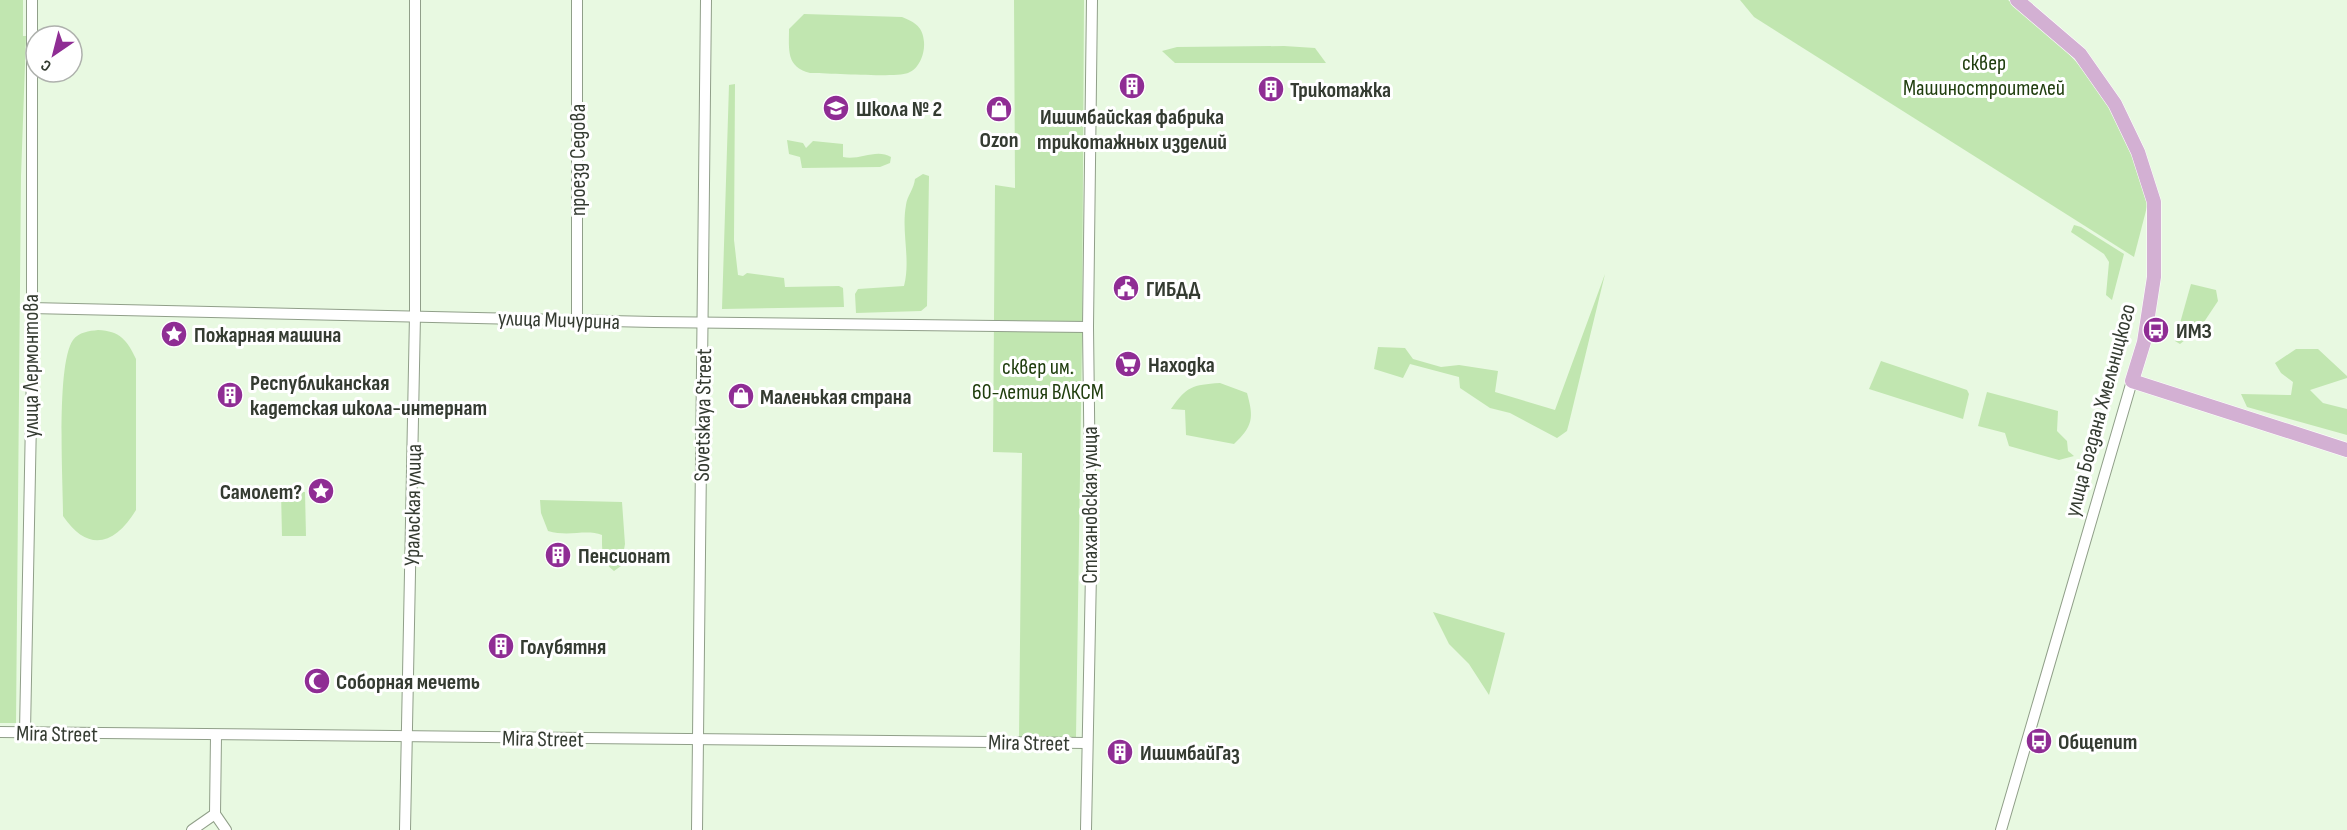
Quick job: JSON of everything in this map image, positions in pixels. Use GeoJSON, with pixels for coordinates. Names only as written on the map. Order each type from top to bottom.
{"type":"FeatureCollection","features":[{"type":"Feature","properties":{"kind":"main road","name":"улица Богдана Хмельницкого"},"geometry":{"type":"LineString","coordinates":[[2017,0],[2080,54],[2115,104],[2138,152],[2151,192],[2154,202],[2154,277],[2144,342],[2132,381]]}},
{"type":"Feature","properties":{"kind":"main road"},"geometry":{"type":"LineString","coordinates":[[2132,381],[2347,450]]}},
{"type":"Feature","properties":{"kind":"street","name":"улица Лермонтова"},"geometry":{"type":"LineString","coordinates":[[25,732],[32,367],[30,308],[32,0]]}},
{"type":"Feature","properties":{"kind":"street","name":"Уральская улица"},"geometry":{"type":"LineString","coordinates":[[405,830],[405,735],[415,315],[415,0]]}},
{"type":"Feature","properties":{"kind":"street","name":"проезд Седова"},"geometry":{"type":"LineString","coordinates":[[577,320],[578,0]]}},
{"type":"Feature","properties":{"kind":"street","name":"Sovetskaya Street"},"geometry":{"type":"LineString","coordinates":[[697,830],[706,0]]}},
{"type":"Feature","properties":{"kind":"street","name":"Стахановская улица"},"geometry":{"type":"LineString","coordinates":[[1086,830],[1090,572],[1088,327],[1092,0]]}},
{"type":"Feature","properties":{"kind":"street","name":"улица Мичурина"},"geometry":{"type":"LineString","coordinates":[[30,308],[703,323],[1088,327]]}},
{"type":"Feature","properties":{"kind":"street","name":"улица Богдана Хмельницкого"},"geometry":{"type":"LineString","coordinates":[[2001,830],[2132,381]]}},
{"type":"Feature","properties":{"kind":"street","name":"Mira Street"},"geometry":{"type":"LineString","coordinates":[[0,732],[216,736],[405,735],[1086,743]]}},
{"type":"Feature","properties":{"kind":"street"},"geometry":{"type":"LineString","coordinates":[[216,736],[215,814],[226,830]]}},
{"type":"Feature","properties":{"kind":"street"},"geometry":{"type":"LineString","coordinates":[[192,830],[215,814]]}},
{"type":"Feature","properties":{"kind":"green space"},"geometry":{"type":"Polygon","coordinates":[[[0,0],[23,0],[24,84],[21,176],[16,723],[0,723],[0,0]]]}},
{"type":"Feature","properties":{"kind":"green space","name":"сквер им. 60-летия ВЛКСМ"},"geometry":{"type":"Polygon","coordinates":[[[1014,0],[1084,0],[1076,737],[1019,738],[1022,453],[993,452],[995,185],[1015,188],[1014,0]]]}},
{"type":"Feature","properties":{"kind":"green space","name":"сквер Машиностроителей"},"geometry":{"type":"Polygon","coordinates":[[[1740,0],[2008,0],[2049,32],[2099,87],[2122,126],[2149,199],[2134,257],[1754,17],[1740,0]]]}},
{"type":"Feature","properties":{"kind":"green space"},"geometry":{"type":"Polygon","coordinates":[[[804,14],[902,17],[914,23],[922,32],[924,47],[922,56],[918,65],[908,73],[876,75],[810,73],[797,67],[790,57],[789,29],[804,14]]]}},
{"type":"Feature","properties":{"kind":"green space"},"geometry":{"type":"Polygon","coordinates":[[[1177,47],[1315,48],[1326,63],[1175,63],[1162,51],[1177,47]]]}},
{"type":"Feature","properties":{"kind":"green space"},"geometry":{"type":"Polygon","coordinates":[[[735,84],[734,240],[738,275],[743,276],[747,273],[784,278],[785,287],[839,286],[843,288],[844,307],[722,309],[729,85],[735,84]]]}},
{"type":"Feature","properties":{"kind":"green space"},"geometry":{"type":"Polygon","coordinates":[[[787,140],[803,143],[806,148],[813,141],[843,144],[843,157],[879,154],[891,157],[890,163],[880,167],[802,168],[800,157],[789,154],[787,140]]]}},
{"type":"Feature","properties":{"kind":"green space"},"geometry":{"type":"Polygon","coordinates":[[[923,174],[929,176],[927,306],[921,311],[856,313],[855,294],[858,289],[904,286],[907,266],[906,205],[915,179],[923,174]]]}},
{"type":"Feature","properties":{"kind":"green space"},"geometry":{"type":"Polygon","coordinates":[[[2074,225],[2124,254],[2112,300],[2106,295],[2109,262],[2104,254],[2071,232],[2074,225]]]}},
{"type":"Feature","properties":{"kind":"green space"},"geometry":{"type":"Polygon","coordinates":[[[1605,274],[1567,431],[1557,438],[1510,413],[1490,408],[1460,388],[1459,377],[1410,364],[1403,378],[1374,369],[1378,347],[1405,348],[1413,359],[1441,367],[1459,365],[1498,371],[1495,392],[1555,410],[1605,274]]]}},
{"type":"Feature","properties":{"kind":"green space"},"geometry":{"type":"Polygon","coordinates":[[[2191,284],[2216,290],[2218,301],[2200,328],[2180,344],[2175,341],[2191,284]]]}},
{"type":"Feature","properties":{"kind":"green space"},"geometry":{"type":"Polygon","coordinates":[[[88,331],[112,332],[122,338],[136,359],[136,510],[119,531],[101,540],[92,540],[72,528],[63,516],[62,397],[64,373],[73,340],[88,331]]]}},
{"type":"Feature","properties":{"kind":"green space"},"geometry":{"type":"Polygon","coordinates":[[[2296,349],[2318,349],[2347,376],[2347,378],[2310,390],[2323,403],[2347,409],[2347,435],[2247,407],[2241,394],[2291,395],[2293,382],[2281,373],[2275,363],[2296,349]]]}},
{"type":"Feature","properties":{"kind":"green space"},"geometry":{"type":"Polygon","coordinates":[[[1881,361],[1967,390],[1969,394],[1963,419],[1869,389],[1881,361]]]}},
{"type":"Feature","properties":{"kind":"green space"},"geometry":{"type":"Polygon","coordinates":[[[1220,383],[1247,393],[1250,421],[1245,432],[1234,444],[1186,435],[1185,410],[1171,409],[1191,388],[1220,383]]]}},
{"type":"Feature","properties":{"kind":"green space"},"geometry":{"type":"Polygon","coordinates":[[[1987,392],[2058,411],[2057,431],[2067,441],[2068,451],[2074,456],[2059,460],[2009,446],[2005,433],[1978,426],[1987,392]]]}},
{"type":"Feature","properties":{"kind":"green space"},"geometry":{"type":"Polygon","coordinates":[[[281,492],[305,492],[306,536],[282,536],[281,492]]]}},
{"type":"Feature","properties":{"kind":"green space"},"geometry":{"type":"Polygon","coordinates":[[[540,500],[622,502],[625,544],[621,566],[614,571],[604,559],[602,535],[548,531],[541,513],[540,500]]]}},
{"type":"Feature","properties":{"kind":"green space"},"geometry":{"type":"Polygon","coordinates":[[[1433,612],[1505,633],[1489,695],[1469,664],[1449,644],[1433,612]]]}},
{"type":"Feature","properties":{"kind":"place","name":"Ишимбайская фабрика трикотажных изделий"},"geometry":{"type":"Point","coordinates":[1132,86]}},
{"type":"Feature","properties":{"kind":"place","name":"Трикотажка"},"geometry":{"type":"Point","coordinates":[1271,89]}},
{"type":"Feature","properties":{"kind":"place","name":"Школа № 2"},"geometry":{"type":"Point","coordinates":[836,108]}},
{"type":"Feature","properties":{"kind":"place","name":"Ozon"},"geometry":{"type":"Point","coordinates":[999,109]}},
{"type":"Feature","properties":{"kind":"place","name":"ГИБДД"},"geometry":{"type":"Point","coordinates":[1126,288]}},
{"type":"Feature","properties":{"kind":"place","name":"ИМЗ"},"geometry":{"type":"Point","coordinates":[2156,330]}},
{"type":"Feature","properties":{"kind":"place","name":"Пожарная машина"},"geometry":{"type":"Point","coordinates":[174,334]}},
{"type":"Feature","properties":{"kind":"place","name":"Находка"},"geometry":{"type":"Point","coordinates":[1128,364]}},
{"type":"Feature","properties":{"kind":"place","name":"Республиканская кадетская школа-интернат"},"geometry":{"type":"Point","coordinates":[230,395]}},
{"type":"Feature","properties":{"kind":"place","name":"Маленькая страна"},"geometry":{"type":"Point","coordinates":[741,396]}},
{"type":"Feature","properties":{"kind":"place","name":"Самолет?"},"geometry":{"type":"Point","coordinates":[321,491]}},
{"type":"Feature","properties":{"kind":"place","name":"Пенсионат"},"geometry":{"type":"Point","coordinates":[558,555]}},
{"type":"Feature","properties":{"kind":"place","name":"Голубятня"},"geometry":{"type":"Point","coordinates":[501,646]}},
{"type":"Feature","properties":{"kind":"place","name":"Соборная мечеть"},"geometry":{"type":"Point","coordinates":[317,681]}},
{"type":"Feature","properties":{"kind":"place","name":"Общепит"},"geometry":{"type":"Point","coordinates":[2039,741]}},
{"type":"Feature","properties":{"kind":"place","name":"ИшимбайГаз"},"geometry":{"type":"Point","coordinates":[1120,752]}}]}
